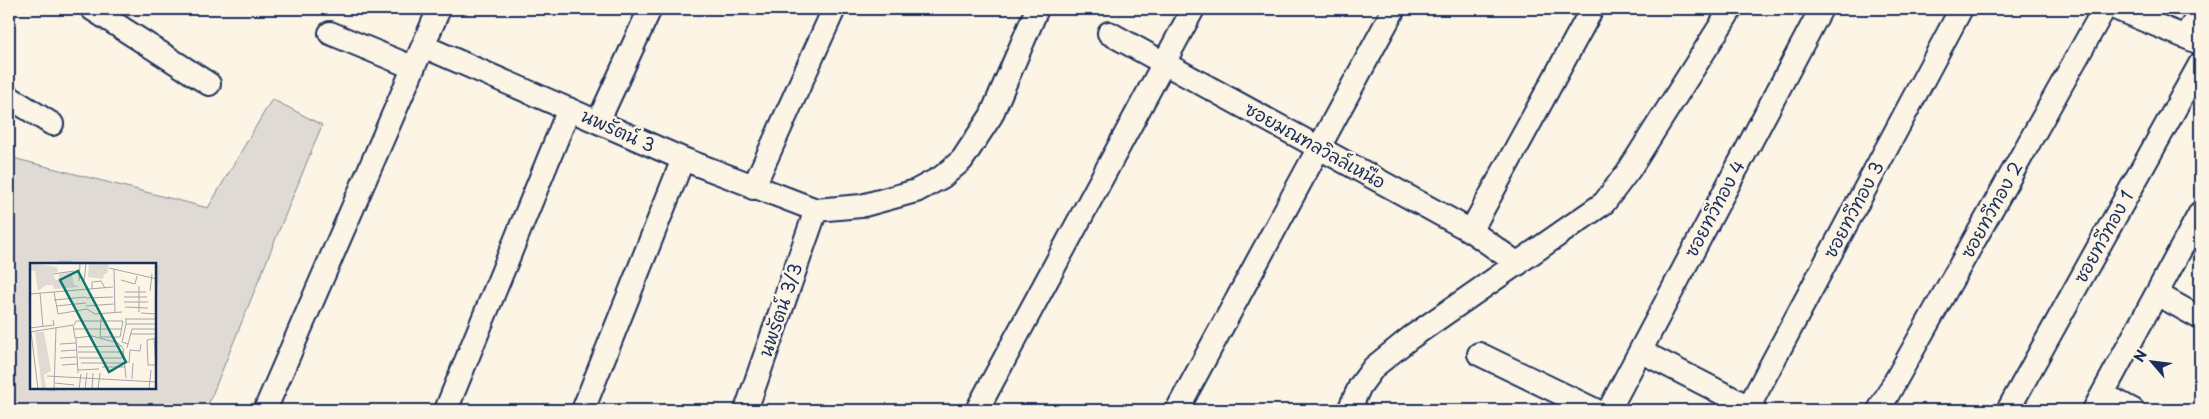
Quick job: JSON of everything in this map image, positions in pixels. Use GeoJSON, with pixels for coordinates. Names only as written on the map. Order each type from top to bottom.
{"type":"FeatureCollection","features":[{"type":"Feature","properties":{"kind":"street"},"geometry":{"type":"LineString","coordinates":[[92,9],[209,84]]}},
{"type":"Feature","properties":{"kind":"street"},"geometry":{"type":"LineString","coordinates":[[265,410],[412,67],[439,9]]}},
{"type":"Feature","properties":{"kind":"street"},"geometry":{"type":"LineString","coordinates":[[598,122],[650,9]]}},
{"type":"Feature","properties":{"kind":"street"},"geometry":{"type":"LineString","coordinates":[[754,188],[834,9]]}},
{"type":"Feature","properties":{"kind":"street"},"geometry":{"type":"LineString","coordinates":[[816,210],[861,206],[916,191],[942,177],[962,160],[991,116],[1036,9]]}},
{"type":"Feature","properties":{"kind":"street"},"geometry":{"type":"LineString","coordinates":[[977,410],[1193,9]]}},
{"type":"Feature","properties":{"kind":"street"},"geometry":{"type":"LineString","coordinates":[[1177,410],[1394,9]]}},
{"type":"Feature","properties":{"kind":"street"},"geometry":{"type":"LineString","coordinates":[[1471,232],[1592,9]]}},
{"type":"Feature","properties":{"kind":"street"},"geometry":{"type":"LineString","coordinates":[[1349,410],[1360,386],[1374,367],[1410,338],[1604,203],[1617,188],[1731,9]]}},
{"type":"Feature","properties":{"kind":"street","name":"ซอยทวีทอง 4"},"geometry":{"type":"LineString","coordinates":[[1609,410],[1821,9]]}},
{"type":"Feature","properties":{"kind":"street","name":"ซอยทวีทอง 3"},"geometry":{"type":"LineString","coordinates":[[1750,409],[1961,9]]}},
{"type":"Feature","properties":{"kind":"street","name":"ซอยทวีทอง 2"},"geometry":{"type":"LineString","coordinates":[[1879,410],[2104,9]]}},
{"type":"Feature","properties":{"kind":"street"},"geometry":{"type":"LineString","coordinates":[[2117,9],[2193,40],[2200,13]]}},
{"type":"Feature","properties":{"kind":"street"},"geometry":{"type":"LineString","coordinates":[[330,33],[412,67]]}},
{"type":"Feature","properties":{"kind":"street","name":"ซอยมณฑลวิลล์เหนือ"},"geometry":{"type":"LineString","coordinates":[[1109,33],[1471,232],[1518,264]]}},
{"type":"Feature","properties":{"kind":"street","name":"นพรัตน์ 3"},"geometry":{"type":"LineString","coordinates":[[423,46],[683,159],[754,188],[816,210]]}},
{"type":"Feature","properties":{"kind":"street","name":"ซอยทวีทอง 1"},"geometry":{"type":"LineString","coordinates":[[2008,410],[2200,64]]}},
{"type":"Feature","properties":{"kind":"street"},"geometry":{"type":"LineString","coordinates":[[9,97],[52,124]]}},
{"type":"Feature","properties":{"kind":"street"},"geometry":{"type":"LineString","coordinates":[[446,410],[568,109]]}},
{"type":"Feature","properties":{"kind":"street"},"geometry":{"type":"LineString","coordinates":[[584,410],[683,159]]}},
{"type":"Feature","properties":{"kind":"street","name":"นพรัตน์ 3/3"},"geometry":{"type":"LineString","coordinates":[[746,410],[816,210]]}},
{"type":"Feature","properties":{"kind":"street"},"geometry":{"type":"LineString","coordinates":[[2133,410],[2099,402],[2200,213]]}},
{"type":"Feature","properties":{"kind":"street"},"geometry":{"type":"LineString","coordinates":[[2157,294],[2200,318]]}},
{"type":"Feature","properties":{"kind":"street"},"geometry":{"type":"LineString","coordinates":[[1640,351],[1750,409]]}},
{"type":"Feature","properties":{"kind":"street"},"geometry":{"type":"LineString","coordinates":[[1479,354],[1595,410]]}},
{"type":"Feature","properties":{"kind":"shaded area"},"geometry":{"type":"Polygon","coordinates":[[[272,99],[322,125],[206,410],[9,410],[9,157],[208,208],[272,99]]]}}]}
